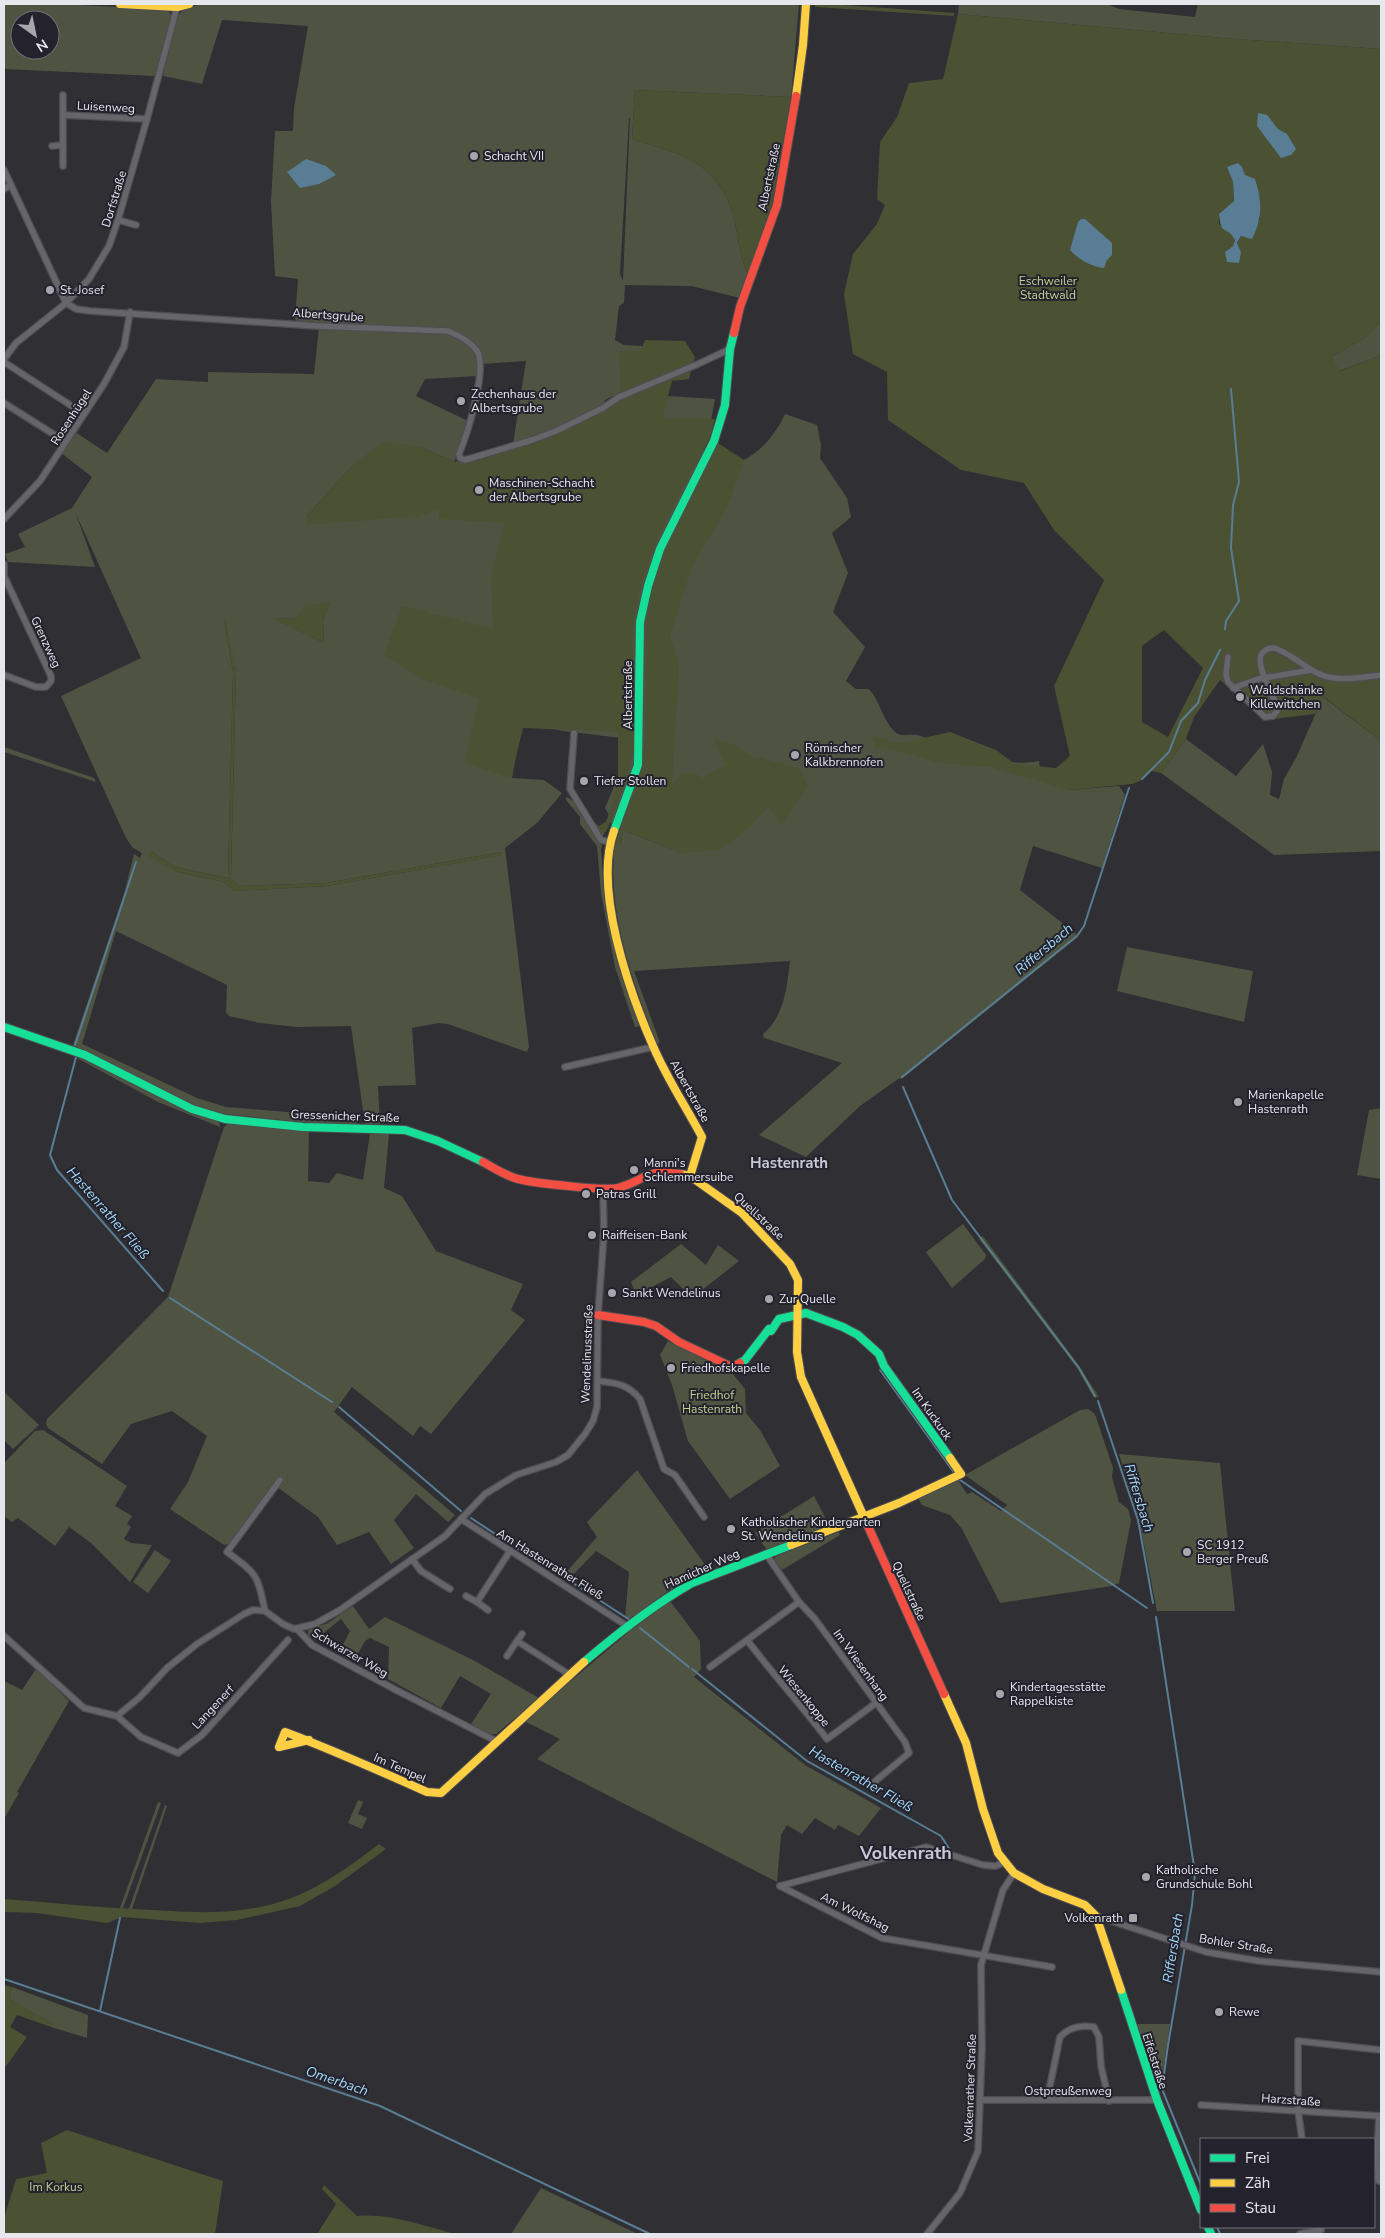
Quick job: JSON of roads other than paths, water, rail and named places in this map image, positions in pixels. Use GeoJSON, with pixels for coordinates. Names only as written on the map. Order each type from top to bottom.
{"type":"FeatureCollection","features":[{"type":"Feature","properties":{"kind":"main road"},"geometry":{"type":"LineString","coordinates":[[120,4],[177,7],[189,4]]}},
{"type":"Feature","properties":{"kind":"main road","name":"Albertstraße"},"geometry":{"type":"LineString","coordinates":[[690,1176],[702,1137],[654,1047],[629,980],[618,943],[608,891],[607,866],[610,842],[638,765],[640,622],[648,586],[660,549],[714,441],[725,405],[730,349],[740,307],[777,205],[797,88],[806,4]]}},
{"type":"Feature","properties":{"kind":"main road","name":"Gressenicher Straße"},"geometry":{"type":"LineString","coordinates":[[4,1027],[85,1055],[192,1109],[225,1119],[303,1127],[405,1130],[438,1141],[516,1179],[603,1190],[617,1188],[650,1173],[662,1171],[690,1176]]}},
{"type":"Feature","properties":{"kind":"main road","name":"Quellstraße"},"geometry":{"type":"LineString","coordinates":[[690,1176],[742,1213],[790,1264],[798,1280],[797,1352],[800,1377],[966,1743],[983,1809],[1004,1863],[1014,1874]]}},
{"type":"Feature","properties":{"kind":"main road"},"geometry":{"type":"LineString","coordinates":[[598,1315],[644,1322],[656,1326],[679,1342],[732,1367],[745,1360],[768,1329],[771,1331],[779,1320],[798,1314]]}},
{"type":"Feature","properties":{"kind":"main road","name":"Im Kuckuck"},"geometry":{"type":"LineString","coordinates":[[798,1314],[812,1315],[843,1327],[858,1335],[879,1354],[884,1366],[960,1474],[862,1517]]}},
{"type":"Feature","properties":{"kind":"main road","name":"Hamicher Weg"},"geometry":{"type":"LineString","coordinates":[[496,1741],[627,1626],[668,1595],[692,1583],[862,1517]]}},
{"type":"Feature","properties":{"kind":"main road","name":"Im Tempel"},"geometry":{"type":"LineString","coordinates":[[309,1740],[427,1792],[441,1792],[490,1750],[496,1741]]}},
{"type":"Feature","properties":{"kind":"main road","name":"Bohler Straße"},"geometry":{"type":"LineString","coordinates":[[1014,1874],[1043,1889],[1084,1906],[1096,1916]]}},
{"type":"Feature","properties":{"kind":"main road","name":"Eifelstraße"},"geometry":{"type":"LineString","coordinates":[[1096,1916],[1157,2100],[1200,2208]]}},
{"type":"Feature","properties":{"kind":"street","name":"Dorfstraße"},"geometry":{"type":"LineString","coordinates":[[4,360],[16,343],[66,303],[89,279],[100,262],[118,220],[148,119],[177,7]]}},
{"type":"Feature","properties":{"kind":"street","name":"Luisenweg"},"geometry":{"type":"LineString","coordinates":[[62,166],[63,95]]}},
{"type":"Feature","properties":{"kind":"street","name":"Luisenweg"},"geometry":{"type":"LineString","coordinates":[[63,116],[148,119]]}},
{"type":"Feature","properties":{"kind":"street"},"geometry":{"type":"LineString","coordinates":[[52,146],[63,145]]}},
{"type":"Feature","properties":{"kind":"street"},"geometry":{"type":"LineString","coordinates":[[4,170],[66,303]]}},
{"type":"Feature","properties":{"kind":"street"},"geometry":{"type":"LineString","coordinates":[[4,189],[10,185]]}},
{"type":"Feature","properties":{"kind":"street"},"geometry":{"type":"LineString","coordinates":[[118,220],[136,225]]}},
{"type":"Feature","properties":{"kind":"street","name":"Albertsgrube"},"geometry":{"type":"LineString","coordinates":[[66,303],[76,309],[317,326],[448,331],[456,334],[477,351],[480,368],[468,435],[459,454],[460,458],[465,460],[556,431],[603,408],[619,397],[730,349]]}},
{"type":"Feature","properties":{"kind":"street","name":"Rosenhügel"},"geometry":{"type":"LineString","coordinates":[[4,519],[40,481],[84,414],[124,347],[130,312]]}},
{"type":"Feature","properties":{"kind":"street"},"geometry":{"type":"LineString","coordinates":[[4,360],[84,414]]}},
{"type":"Feature","properties":{"kind":"street"},"geometry":{"type":"LineString","coordinates":[[4,402],[66,442]]}},
{"type":"Feature","properties":{"kind":"street","name":"Grenzweg"},"geometry":{"type":"LineString","coordinates":[[4,564],[4,576],[51,676],[51,681],[46,686],[36,687],[4,675]]}},
{"type":"Feature","properties":{"kind":"street"},"geometry":{"type":"LineString","coordinates":[[1228,657],[1226,675],[1228,682],[1266,717],[1273,716],[1276,710],[1276,705],[1261,668],[1260,657],[1262,652],[1267,649],[1278,649],[1311,670],[1334,678],[1381,675]]}},
{"type":"Feature","properties":{"kind":"street"},"geometry":{"type":"LineString","coordinates":[[1234,688],[1266,678],[1311,670]]}},
{"type":"Feature","properties":{"kind":"street"},"geometry":{"type":"LineString","coordinates":[[574,733],[570,789],[601,840],[610,842]]}},
{"type":"Feature","properties":{"kind":"street"},"geometry":{"type":"LineString","coordinates":[[565,1067],[654,1047]]}},
{"type":"Feature","properties":{"kind":"street","name":"Wendelinusstraße"},"geometry":{"type":"LineString","coordinates":[[297,1629],[315,1624],[340,1610],[445,1536],[485,1494],[516,1475],[556,1462],[568,1455],[585,1434],[593,1421],[597,1407],[598,1315],[604,1233],[603,1190]]}},
{"type":"Feature","properties":{"kind":"street"},"geometry":{"type":"LineString","coordinates":[[598,1381],[620,1383],[632,1389],[640,1398],[664,1469],[675,1475],[704,1517]]}},
{"type":"Feature","properties":{"kind":"street"},"geometry":{"type":"LineString","coordinates":[[4,1636],[84,1708],[117,1716],[140,1697],[166,1668],[197,1644],[244,1614],[253,1610],[265,1611],[259,1582],[253,1572],[227,1552],[280,1480]]}},
{"type":"Feature","properties":{"kind":"street","name":"Am Hastenrather Fließ"},"geometry":{"type":"LineString","coordinates":[[461,1519],[627,1626]]}},
{"type":"Feature","properties":{"kind":"street"},"geometry":{"type":"LineString","coordinates":[[477,1602],[510,1551]]}},
{"type":"Feature","properties":{"kind":"street","name":"Im Wiesenhang"},"geometry":{"type":"LineString","coordinates":[[766,1554],[799,1602],[815,1619],[905,1742],[909,1753],[873,1783]]}},
{"type":"Feature","properties":{"kind":"street"},"geometry":{"type":"LineString","coordinates":[[412,1559],[421,1571],[450,1589]]}},
{"type":"Feature","properties":{"kind":"street"},"geometry":{"type":"LineString","coordinates":[[466,1596],[488,1610]]}},
{"type":"Feature","properties":{"kind":"street"},"geometry":{"type":"LineString","coordinates":[[710,1667],[799,1602]]}},
{"type":"Feature","properties":{"kind":"street","name":"Schwarzer Weg"},"geometry":{"type":"LineString","coordinates":[[265,1611],[283,1624],[297,1629],[312,1645],[496,1741]]}},
{"type":"Feature","properties":{"kind":"street"},"geometry":{"type":"LineString","coordinates":[[507,1656],[522,1634]]}},
{"type":"Feature","properties":{"kind":"street","name":"Langenerf"},"geometry":{"type":"LineString","coordinates":[[117,1716],[142,1736],[178,1753],[202,1735],[288,1640]]}},
{"type":"Feature","properties":{"kind":"street","name":"Wiesenkoppe"},"geometry":{"type":"LineString","coordinates":[[748,1640],[772,1673],[799,1702],[826,1739],[876,1703]]}},
{"type":"Feature","properties":{"kind":"street"},"geometry":{"type":"LineString","coordinates":[[517,1641],[570,1675]]}},
{"type":"Feature","properties":{"kind":"street","name":"Am Wolfshag"},"geometry":{"type":"LineString","coordinates":[[982,1957],[882,1938],[780,1886],[926,1847],[983,1865],[995,1866],[1004,1863]]}},
{"type":"Feature","properties":{"kind":"street","name":"Volkenrather Straße"},"geometry":{"type":"LineString","coordinates":[[926,2234],[960,2193],[978,2152],[982,1957],[1003,1890],[1014,1874]]}},
{"type":"Feature","properties":{"kind":"street","name":"Bohler Straße"},"geometry":{"type":"LineString","coordinates":[[1096,1916],[1124,1923],[1188,1947],[1259,1961],[1381,1972]]}},
{"type":"Feature","properties":{"kind":"street"},"geometry":{"type":"LineString","coordinates":[[982,1957],[1052,1968]]}},
{"type":"Feature","properties":{"kind":"street"},"geometry":{"type":"LineString","coordinates":[[1047,2100],[1060,2037],[1074,2028],[1086,2026],[1094,2027],[1099,2037],[1101,2066],[1109,2101]]}},
{"type":"Feature","properties":{"kind":"street"},"geometry":{"type":"LineString","coordinates":[[1302,2138],[1298,2110],[1298,2041],[1381,2050]]}},
{"type":"Feature","properties":{"kind":"street","name":"Ostpreußenweg"},"geometry":{"type":"LineString","coordinates":[[980,2100],[1157,2100]]}},
{"type":"Feature","properties":{"kind":"street","name":"Harzstraße"},"geometry":{"type":"LineString","coordinates":[[1201,2105],[1380,2116],[1377,2159],[1379,2181]]}},
{"type":"Feature","properties":{"kind":"street"},"geometry":{"type":"LineString","coordinates":[[1300,2234],[1321,2230]]}},
{"type":"Feature","properties":{"kind":"water"},"geometry":{"type":"Polygon","coordinates":[[[1258,113],[1267,115],[1278,129],[1287,134],[1296,149],[1291,155],[1281,158],[1257,126],[1258,113]]]}},
{"type":"Feature","properties":{"kind":"water"},"geometry":{"type":"Polygon","coordinates":[[[306,159],[326,166],[336,175],[319,184],[300,188],[287,172],[306,159]]]}},
{"type":"Feature","properties":{"kind":"water"},"geometry":{"type":"Polygon","coordinates":[[[1238,163],[1245,175],[1255,179],[1260,202],[1260,216],[1252,239],[1241,236],[1237,243],[1241,252],[1239,263],[1227,262],[1225,252],[1233,246],[1235,240],[1221,226],[1219,214],[1234,201],[1233,182],[1227,167],[1238,163]]]}},
{"type":"Feature","properties":{"kind":"water"},"geometry":{"type":"Polygon","coordinates":[[[1081,219],[1085,219],[1112,243],[1112,255],[1107,260],[1104,268],[1086,262],[1070,250],[1078,222],[1081,219]]]}},
{"type":"Feature","properties":{"kind":"waterway"},"geometry":{"type":"LineString","coordinates":[[1225,629],[1226,621],[1239,601],[1231,548],[1233,505],[1239,482],[1231,389]]}},
{"type":"Feature","properties":{"kind":"waterway"},"geometry":{"type":"LineString","coordinates":[[1142,779],[1169,752],[1181,721],[1198,703],[1205,680],[1220,650]]}},
{"type":"Feature","properties":{"kind":"waterway","name":"Riffersbach"},"geometry":{"type":"LineString","coordinates":[[902,1077],[1077,936],[1084,926],[1129,788]]}},
{"type":"Feature","properties":{"kind":"waterway","name":"Hastenrather Fließ"},"geometry":{"type":"LineString","coordinates":[[75,1045],[136,862]]}},
{"type":"Feature","properties":{"kind":"waterway","name":"Hastenrather Fließ"},"geometry":{"type":"LineString","coordinates":[[76,1057],[50,1155],[57,1170],[163,1291]]}},
{"type":"Feature","properties":{"kind":"waterway","name":"Riffersbach"},"geometry":{"type":"LineString","coordinates":[[903,1087],[952,1200],[1079,1368],[1095,1396]]}},
{"type":"Feature","properties":{"kind":"waterway","name":"Hastenrather Fließ"},"geometry":{"type":"LineString","coordinates":[[170,1298],[332,1402]]}},
{"type":"Feature","properties":{"kind":"waterway"},"geometry":{"type":"LineString","coordinates":[[880,1370],[955,1474]]}},
{"type":"Feature","properties":{"kind":"waterway","name":"Riffersbach"},"geometry":{"type":"LineString","coordinates":[[1098,1401],[1138,1520],[1153,1603]]}},
{"type":"Feature","properties":{"kind":"waterway","name":"Hastenrather Fließ"},"geometry":{"type":"LineString","coordinates":[[339,1407],[461,1511]]}},
{"type":"Feature","properties":{"kind":"waterway"},"geometry":{"type":"LineString","coordinates":[[960,1480],[1147,1608]]}},
{"type":"Feature","properties":{"kind":"waterway","name":"Hastenrather Fließ"},"geometry":{"type":"LineString","coordinates":[[471,1518],[509,1543]]}},
{"type":"Feature","properties":{"kind":"waterway","name":"Hastenrather Fließ"},"geometry":{"type":"LineString","coordinates":[[518,1549],[546,1566]]}},
{"type":"Feature","properties":{"kind":"waterway","name":"Hastenrather Fließ"},"geometry":{"type":"LineString","coordinates":[[556,1572],[630,1620]]}},
{"type":"Feature","properties":{"kind":"waterway","name":"Riffersbach"},"geometry":{"type":"LineString","coordinates":[[1156,1617],[1195,1873],[1192,1905],[1162,2089],[1200,2183]]}},
{"type":"Feature","properties":{"kind":"waterway","name":"Hastenrather Fließ"},"geometry":{"type":"LineString","coordinates":[[640,1628],[689,1667]]}},
{"type":"Feature","properties":{"kind":"waterway","name":"Hastenrather Fließ"},"geometry":{"type":"LineString","coordinates":[[692,1669],[807,1761],[941,1836],[950,1850]]}},
{"type":"Feature","properties":{"kind":"waterway"},"geometry":{"type":"LineString","coordinates":[[100,2011],[120,1918]]}},
{"type":"Feature","properties":{"kind":"waterway","name":"Omerbach"},"geometry":{"type":"LineString","coordinates":[[4,1979],[380,2106],[650,2234]]}},
{"type":"Feature","properties":{"kind":"waterway","name":"Riffersbach"},"geometry":{"type":"LineString","coordinates":[[1217,2228],[1220,2234]]}},
{"type":"Feature","properties":{"kind":"place","name":"Schacht VII"},"geometry":{"type":"Point","coordinates":[474,156]}},
{"type":"Feature","properties":{"kind":"place","name":"St. Josef"},"geometry":{"type":"Point","coordinates":[50,290]}},
{"type":"Feature","properties":{"kind":"place","name":"Zechenhaus der Albertsgrube"},"geometry":{"type":"Point","coordinates":[461,401]}},
{"type":"Feature","properties":{"kind":"place","name":"Maschinen-Schacht der Albertsgrube"},"geometry":{"type":"Point","coordinates":[479,490]}},
{"type":"Feature","properties":{"kind":"place","name":"Waldschänke Killewittchen"},"geometry":{"type":"Point","coordinates":[1240,697]}},
{"type":"Feature","properties":{"kind":"place","name":"Römischer Kalkbrennofen"},"geometry":{"type":"Point","coordinates":[795,755]}},
{"type":"Feature","properties":{"kind":"place","name":"Tiefer Stollen"},"geometry":{"type":"Point","coordinates":[584,781]}},
{"type":"Feature","properties":{"kind":"place","name":"Marienkapelle Hastenrath"},"geometry":{"type":"Point","coordinates":[1238,1102]}},
{"type":"Feature","properties":{"kind":"place","name":"Manni's Schlemmersuibe"},"geometry":{"type":"Point","coordinates":[634,1170]}},
{"type":"Feature","properties":{"kind":"place","name":"Patras Grill"},"geometry":{"type":"Point","coordinates":[586,1194]}},
{"type":"Feature","properties":{"kind":"place","name":"Raiffeisen-Bank"},"geometry":{"type":"Point","coordinates":[592,1235]}},
{"type":"Feature","properties":{"kind":"place","name":"Sankt Wendelinus"},"geometry":{"type":"Point","coordinates":[612,1293]}},
{"type":"Feature","properties":{"kind":"place","name":"Zur Quelle"},"geometry":{"type":"Point","coordinates":[769,1299]}},
{"type":"Feature","properties":{"kind":"place","name":"Friedhofskapelle"},"geometry":{"type":"Point","coordinates":[671,1368]}},
{"type":"Feature","properties":{"kind":"place","name":"Katholischer Kindergarten St. Wendelinus"},"geometry":{"type":"Point","coordinates":[731,1529]}},
{"type":"Feature","properties":{"kind":"place","name":"SC 1912 Berger Preuß"},"geometry":{"type":"Point","coordinates":[1187,1552]}},
{"type":"Feature","properties":{"kind":"place","name":"Kindertagesstätte Rappelkiste"},"geometry":{"type":"Point","coordinates":[1000,1694]}},
{"type":"Feature","properties":{"kind":"place","name":"Katholische Grundschule Bohl"},"geometry":{"type":"Point","coordinates":[1146,1877]}},
{"type":"Feature","properties":{"kind":"place","name":"Volkenrath"},"geometry":{"type":"Point","coordinates":[1133,1918]}},
{"type":"Feature","properties":{"kind":"place","name":"Rewe"},"geometry":{"type":"Point","coordinates":[1219,2012]}},
{"type":"Feature","properties":{"kind":"district","name":"Hastenrath"},"geometry":{"type":"Point","coordinates":[789,1163]}},
{"type":"Feature","properties":{"kind":"district","name":"Volkenrath"},"geometry":{"type":"Point","coordinates":[906,1853]}},
{"type":"Feature","properties":{"kind":"park label","name":"Eschweiler Stadtwald"},"geometry":{"type":"Point","coordinates":[1048,288]}},
{"type":"Feature","properties":{"kind":"park label","name":"Friedhof Hastenrath"},"geometry":{"type":"Point","coordinates":[712,1402]}},
{"type":"Feature","properties":{"kind":"park label","name":"Im Korkus"},"geometry":{"type":"Point","coordinates":[56,2187]}}]}
